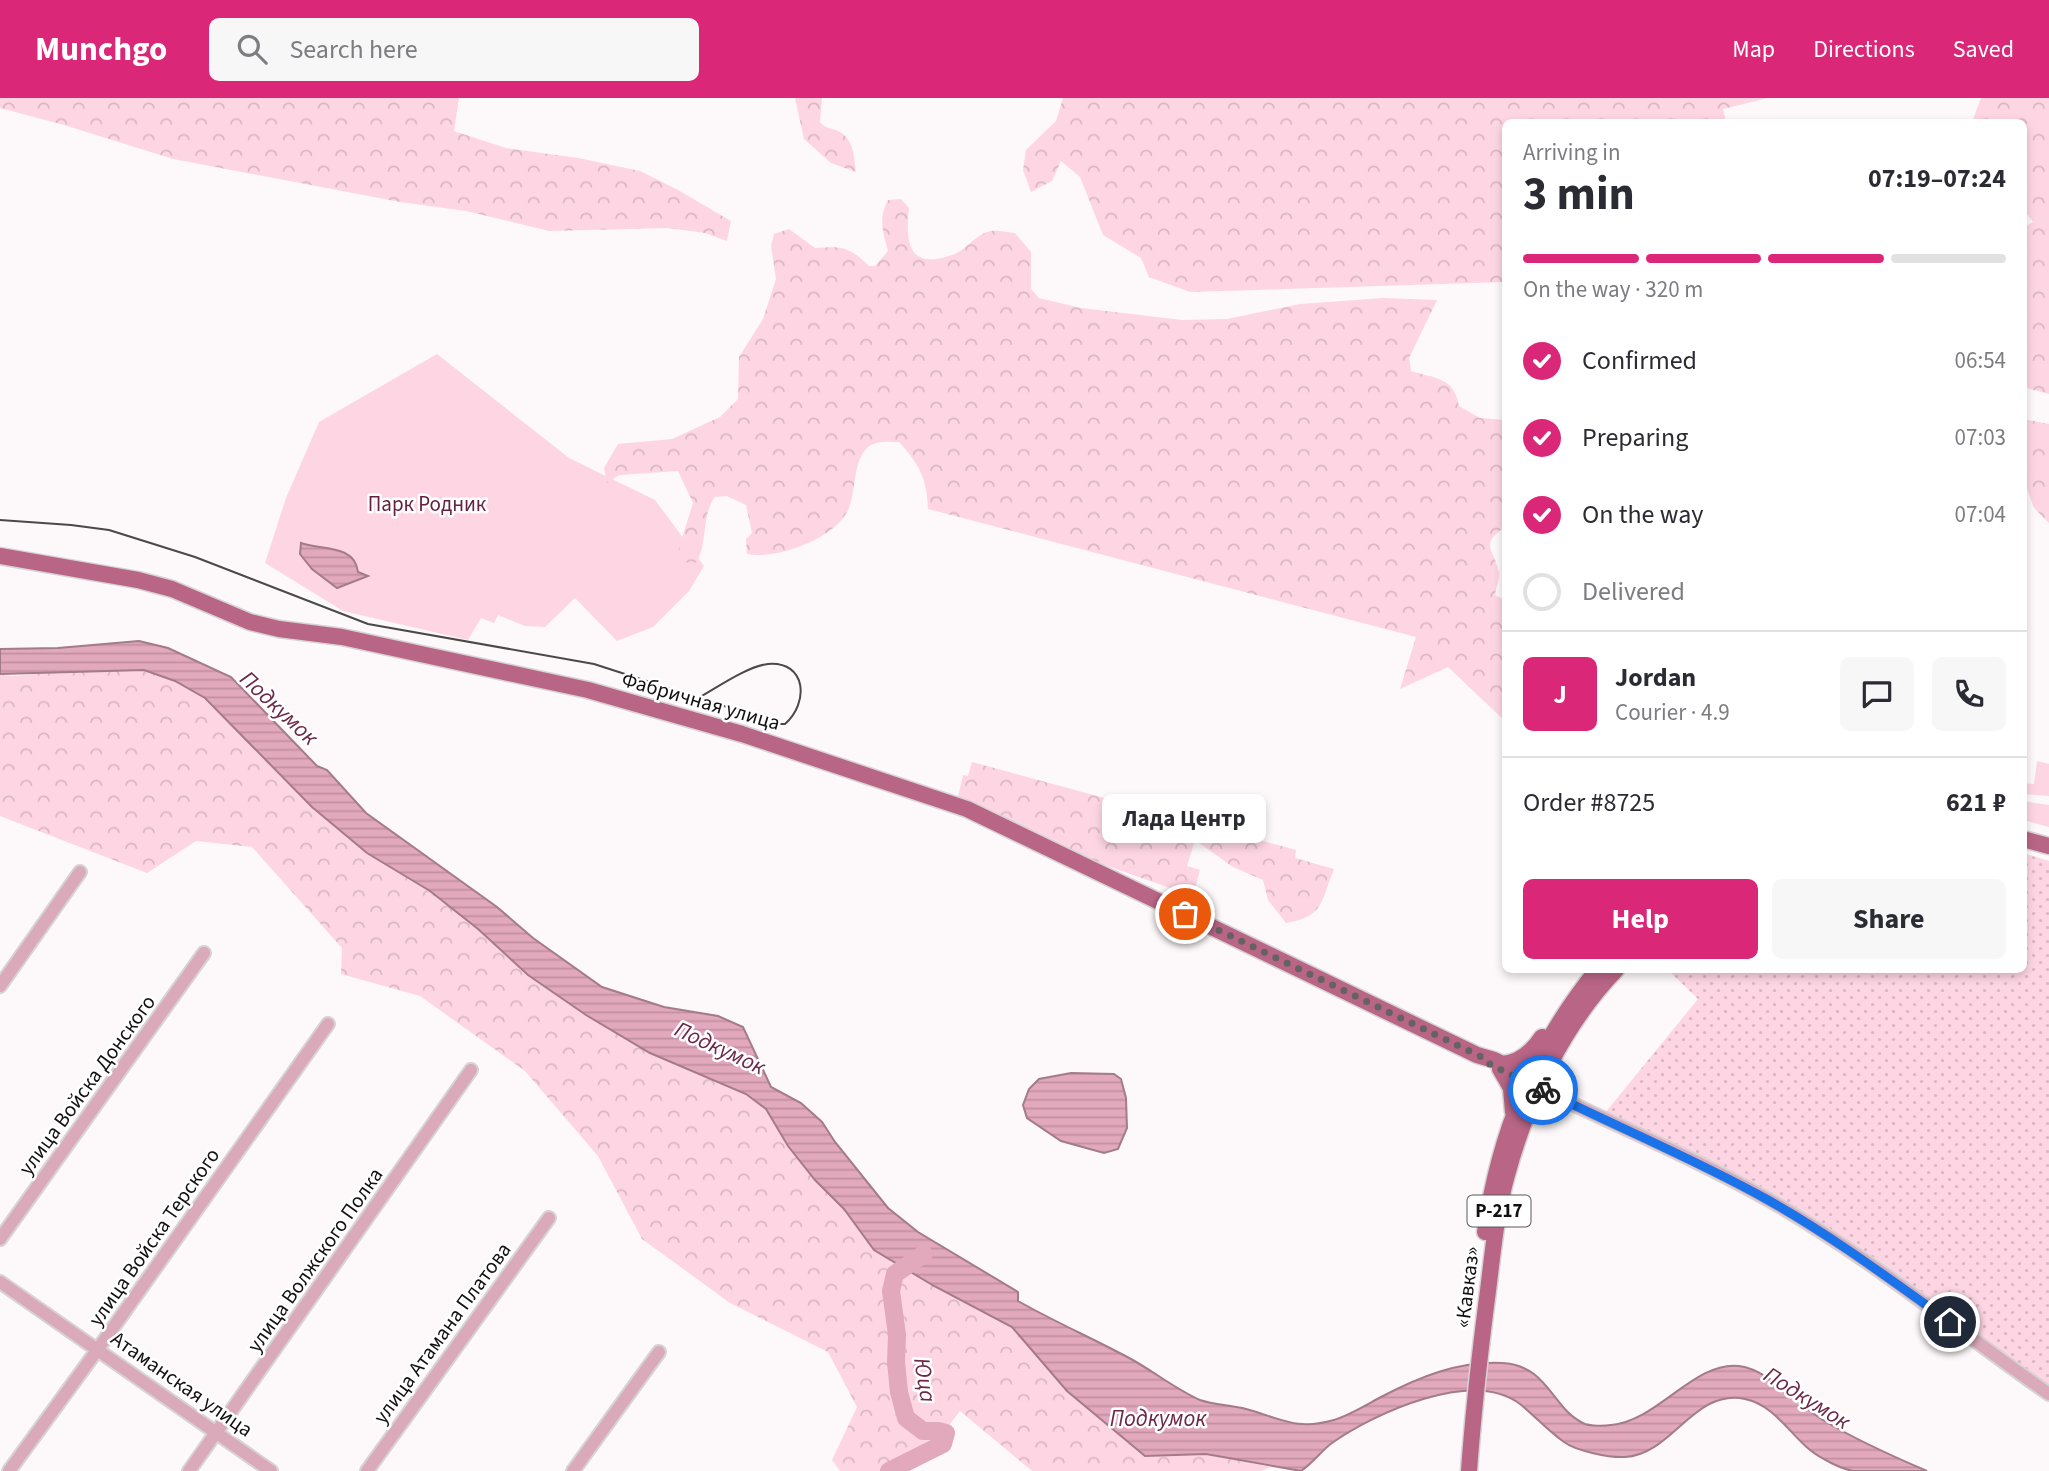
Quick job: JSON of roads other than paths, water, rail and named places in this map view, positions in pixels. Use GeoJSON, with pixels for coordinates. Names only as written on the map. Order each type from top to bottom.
{"type":"FeatureCollection","features":[{"type":"Feature","properties":{"kind":"main road","name":"Фабричная улица"},"geometry":{"type":"LineString","coordinates":[[0,556],[138,580],[172,589],[250,622],[279,629],[342,637],[588,690],[796,751],[967,809],[1529,1080]]}},
{"type":"Feature","properties":{"kind":"main road"},"geometry":{"type":"LineString","coordinates":[[2027,829],[2049,835]]}},
{"type":"Feature","properties":{"kind":"main road"},"geometry":{"type":"LineString","coordinates":[[2027,840],[2049,846]]}},
{"type":"Feature","properties":{"kind":"main road"},"geometry":{"type":"LineString","coordinates":[[1497,1221],[1495,1211],[1500,1178],[1511,1139],[1529,1094],[1529,1080],[1519,1060],[1536,1045],[1566,999],[1588,973]]}},
{"type":"Feature","properties":{"kind":"main road","name":"«Кавказ»"},"geometry":{"type":"LineString","coordinates":[[1477,1339],[1506,1176],[1529,1080],[1559,1020],[1595,973]]}},
{"type":"Feature","properties":{"kind":"main road","name":"«Кавказ»"},"geometry":{"type":"LineString","coordinates":[[1529,1080],[1555,1056],[1582,1011],[1614,973]]}},
{"type":"Feature","properties":{"kind":"main road"},"geometry":{"type":"LineString","coordinates":[[1519,1121],[1511,1088],[1529,1080]]}},
{"type":"Feature","properties":{"kind":"main road","name":"«Кавказ»"},"geometry":{"type":"LineString","coordinates":[[1459,1471],[1477,1339],[1491,1190],[1498,1161],[1519,1121]]}},
{"type":"Feature","properties":{"kind":"main road","name":"«Кавказ»"},"geometry":{"type":"LineString","coordinates":[[1468,1418],[1469,1471]]}},
{"type":"Feature","properties":{"kind":"street"},"geometry":{"type":"LineString","coordinates":[[0,986],[80,872]]}},
{"type":"Feature","properties":{"kind":"street","name":"улица Войска Донского"},"geometry":{"type":"LineString","coordinates":[[0,1240],[204,953]]}},
{"type":"Feature","properties":{"kind":"street"},"geometry":{"type":"LineString","coordinates":[[1602,973],[1574,1008],[1542,1065],[1529,1080],[1768,1200],[1836,1241],[2049,1394]]}},
{"type":"Feature","properties":{"kind":"street","name":"улица Войска Терского"},"geometry":{"type":"LineString","coordinates":[[9,1471],[99,1349],[328,1024]]}},
{"type":"Feature","properties":{"kind":"street"},"geometry":{"type":"LineString","coordinates":[[1555,1056],[1553,1077],[1565,1098]]}},
{"type":"Feature","properties":{"kind":"street","name":"улица Волжского Полка"},"geometry":{"type":"LineString","coordinates":[[189,1471],[471,1070]]}},
{"type":"Feature","properties":{"kind":"street"},"geometry":{"type":"LineString","coordinates":[[1519,1121],[1549,1101],[1565,1098]]}},
{"type":"Feature","properties":{"kind":"street","name":"улица Атамана Платова"},"geometry":{"type":"LineString","coordinates":[[367,1471],[549,1218]]}},
{"type":"Feature","properties":{"kind":"street","name":"Атаманская улица"},"geometry":{"type":"LineString","coordinates":[[0,1282],[271,1471]]}},
{"type":"Feature","properties":{"kind":"street"},"geometry":{"type":"LineString","coordinates":[[573,1471],[659,1352]]}},
{"type":"Feature","properties":{"kind":"water"},"geometry":{"type":"Polygon","coordinates":[[[301,543],[344,552],[355,563],[358,572],[368,576],[337,588],[312,569],[300,554],[301,543]]]}},
{"type":"Feature","properties":{"kind":"water","name":"Подкумок"},"geometry":{"type":"Polygon","coordinates":[[[139,641],[168,648],[231,677],[317,766],[327,770],[366,813],[602,987],[664,1007],[718,1016],[743,1027],[771,1087],[801,1103],[822,1122],[888,1208],[918,1232],[1018,1292],[1018,1301],[1131,1359],[1200,1400],[1246,1409],[1298,1424],[1321,1423],[1346,1415],[1395,1390],[1439,1372],[1470,1365],[1502,1363],[1530,1371],[1565,1409],[1585,1424],[1605,1426],[1628,1421],[1644,1413],[1707,1373],[1723,1367],[1739,1366],[1772,1380],[1813,1413],[1836,1427],[1927,1471],[1853,1471],[1843,1468],[1810,1450],[1764,1407],[1745,1399],[1727,1398],[1711,1403],[1697,1412],[1656,1446],[1642,1453],[1625,1457],[1602,1455],[1564,1442],[1520,1404],[1500,1394],[1476,1391],[1424,1399],[1373,1419],[1332,1443],[1301,1471],[1206,1454],[1145,1456],[1067,1391],[1012,1327],[934,1286],[874,1250],[844,1209],[815,1180],[788,1146],[766,1109],[746,1094],[650,1053],[586,1015],[528,975],[478,929],[430,891],[367,853],[312,807],[205,698],[175,681],[144,670],[0,674],[0,649],[58,648],[139,641]]]}},
{"type":"Feature","properties":{"kind":"water"},"geometry":{"type":"Polygon","coordinates":[[[1071,1073],[1114,1074],[1121,1079],[1126,1098],[1127,1128],[1118,1149],[1104,1153],[1061,1141],[1027,1118],[1023,1105],[1029,1089],[1039,1079],[1071,1073]]]}},
{"type":"Feature","properties":{"kind":"waterway","name":"Юца"},"geometry":{"type":"LineString","coordinates":[[889,1471],[943,1444],[946,1433],[923,1431],[906,1418],[899,1392],[897,1335],[891,1291],[895,1274],[924,1254]]}},
{"type":"Feature","properties":{"kind":"tram line"},"geometry":{"type":"LineString","coordinates":[[0,520],[109,530],[195,557],[368,624],[594,664],[780,724],[785,724],[793,715],[798,705],[800,685],[797,676],[790,669],[768,664],[742,673],[700,697]]}},
{"type":"Feature","properties":{"kind":"place","name":"Лада Центр"},"geometry":{"type":"Point","coordinates":[1185,914]}},
{"type":"Feature","properties":{"kind":"park label","name":"Парк Родник"},"geometry":{"type":"Point","coordinates":[427,504]}}]}
